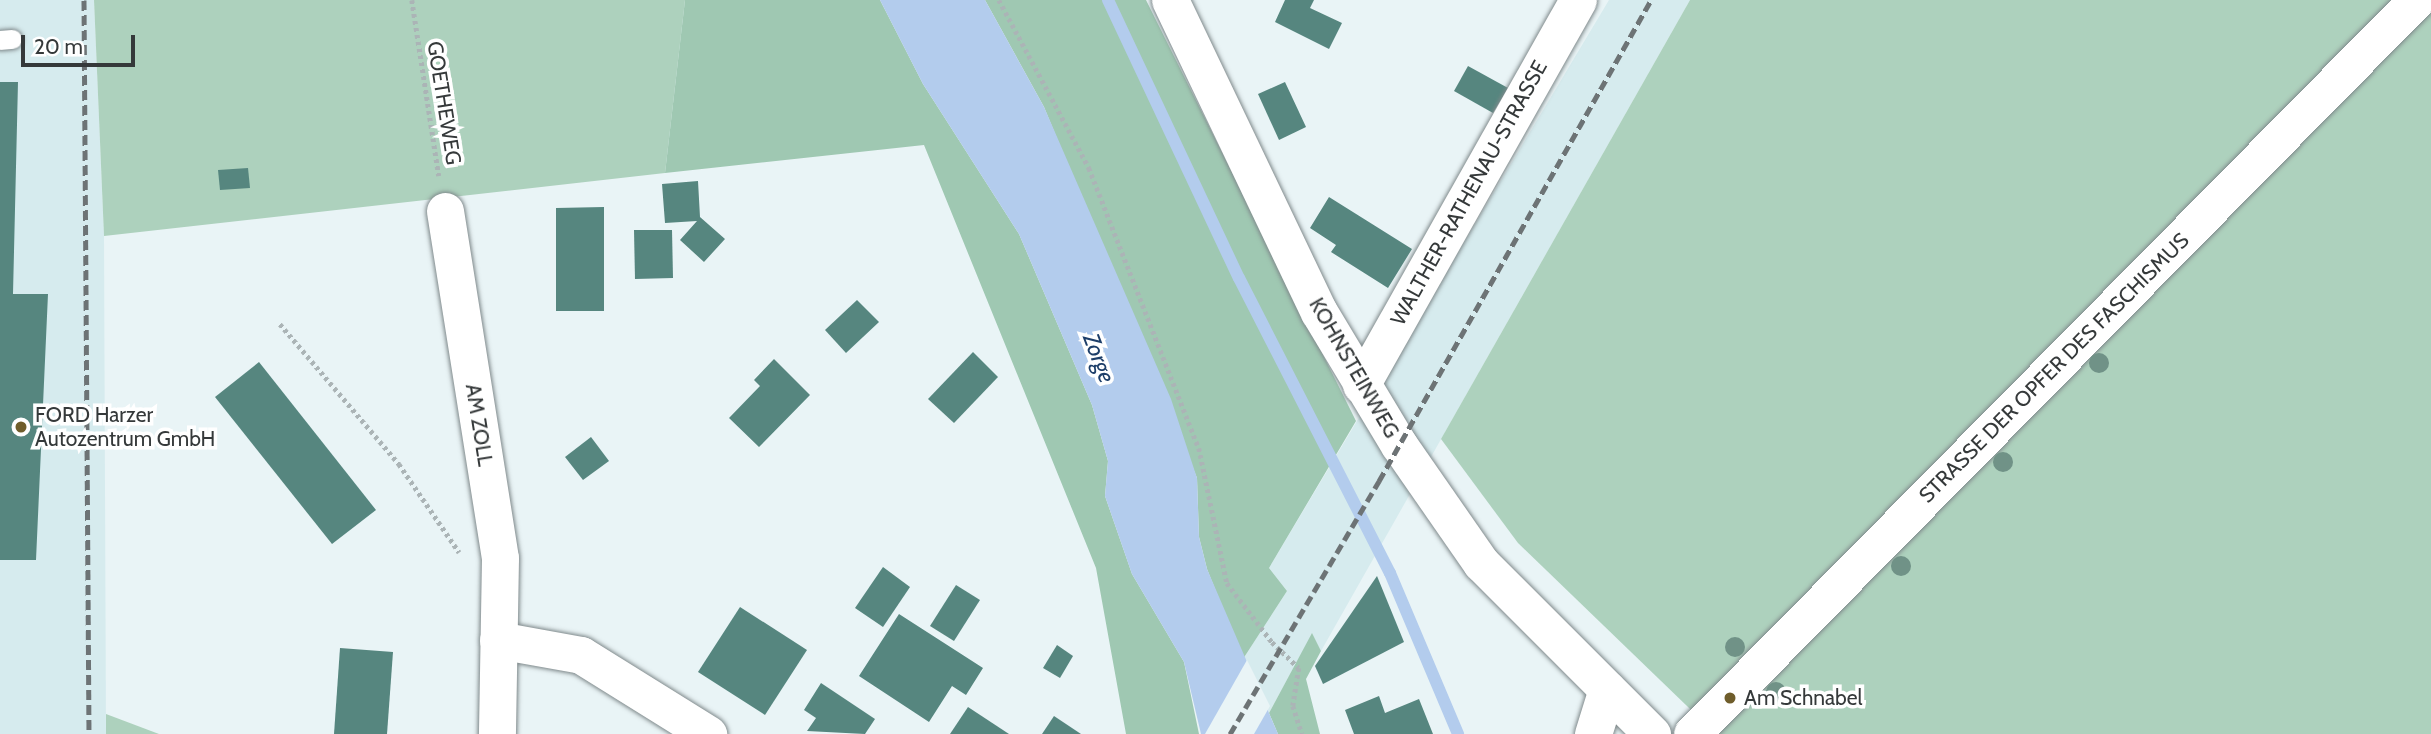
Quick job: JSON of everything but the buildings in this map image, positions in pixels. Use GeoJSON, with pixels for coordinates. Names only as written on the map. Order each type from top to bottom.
{"type":"FeatureCollection","features":[{"type":"Feature","properties":{"kind":"street","name":"KOHNSTEINWEG"},"geometry":{"type":"LineString","coordinates":[[1170,0],[1319,312],[1361,385],[1481,563],[1652,734]]}},
{"type":"Feature","properties":{"kind":"street","name":"WALTHER-RATHENAU-STRASSE"},"geometry":{"type":"LineString","coordinates":[[1361,385],[1578,0]]}},
{"type":"Feature","properties":{"kind":"street","name":"STRASSE DER OPFER DES FASCHISMUS"},"geometry":{"type":"LineString","coordinates":[[1692,734],[2416,0]]}},
{"type":"Feature","properties":{"kind":"street","name":"AM ZOLL"},"geometry":{"type":"LineString","coordinates":[[445,211],[500,558],[497,734]]}},
{"type":"Feature","properties":{"kind":"street"},"geometry":{"type":"LineString","coordinates":[[499,640],[581,655],[708,734]]}},
{"type":"Feature","properties":{"kind":"street"},"geometry":{"type":"LineString","coordinates":[[1593,734],[1607,689]]}},
{"type":"Feature","properties":{"kind":"path","name":"GOETHEWEG"},"geometry":{"type":"LineString","coordinates":[[412,0],[445,211]]}},
{"type":"Feature","properties":{"kind":"path"},"geometry":{"type":"LineString","coordinates":[[999,0],[1089,168],[1199,449],[1227,583],[1272,642],[1299,668],[1293,706],[1302,734]]}},
{"type":"Feature","properties":{"kind":"path"},"geometry":{"type":"LineString","coordinates":[[280,324],[399,464],[461,556]]}},
{"type":"Feature","properties":{"kind":"shaded area"},"geometry":{"type":"Polygon","coordinates":[[[0,0],[94,0],[104,236],[106,734],[0,734],[0,0]]]}},
{"type":"Feature","properties":{"kind":"shaded area"},"geometry":{"type":"Polygon","coordinates":[[[1609,0],[1690,0],[1321,651],[1312,634],[1269,713],[1243,659],[1287,591],[1269,568],[1609,0]]]}},
{"type":"Feature","properties":{"kind":"green space"},"geometry":{"type":"Polygon","coordinates":[[[94,0],[685,0],[665,173],[104,236],[94,0]]]}},
{"type":"Feature","properties":{"kind":"green space"},"geometry":{"type":"Polygon","coordinates":[[[685,0],[880,0],[923,84],[1019,234],[1092,405],[1108,461],[1105,496],[1132,574],[1184,662],[1199,734],[1126,734],[1096,568],[924,145],[665,173],[685,0]]]}},
{"type":"Feature","properties":{"kind":"green space"},"geometry":{"type":"Polygon","coordinates":[[[985,0],[1146,0],[1356,421],[1269,568],[1287,591],[1243,659],[1207,569],[1199,537],[1197,478],[1044,107],[985,0]]]}},
{"type":"Feature","properties":{"kind":"green space"},"geometry":{"type":"Polygon","coordinates":[[[1690,0],[2431,0],[2431,734],[1716,734],[1518,543],[1441,439],[1690,0]]]}},
{"type":"Feature","properties":{"kind":"green space"},"geometry":{"type":"Polygon","coordinates":[[[1312,633],[1321,651],[1306,679],[1320,734],[1278,734],[1269,713],[1312,633]]]}},
{"type":"Feature","properties":{"kind":"green space"},"geometry":{"type":"Polygon","coordinates":[[[106,714],[159,734],[106,734],[106,714]]]}},
{"type":"Feature","properties":{"kind":"water","name":"Zorge"},"geometry":{"type":"Polygon","coordinates":[[[880,0],[985,0],[1044,107],[1171,399],[1197,478],[1199,537],[1207,569],[1278,734],[1201,734],[1184,662],[1132,574],[1105,496],[1108,461],[1092,405],[1019,234],[923,84],[880,0]]]}},
{"type":"Feature","properties":{"kind":"pier"},"geometry":{"type":"Polygon","coordinates":[[[1247,660],[1270,706],[1254,734],[1205,734],[1247,660]]]}},
{"type":"Feature","properties":{"kind":"waterway"},"geometry":{"type":"LineString","coordinates":[[1108,0],[1239,278],[1390,573],[1458,734]]}},
{"type":"Feature","properties":{"kind":"railway"},"geometry":{"type":"LineString","coordinates":[[84,0],[89,734]]}},
{"type":"Feature","properties":{"kind":"railway"},"geometry":{"type":"LineString","coordinates":[[1230,734],[1379,481],[1651,0]]}},
{"type":"Feature","properties":{"kind":"place","name":"FORD Harzer Autozentrum GmbH"},"geometry":{"type":"Point","coordinates":[21,427]}},
{"type":"Feature","properties":{"kind":"place","name":"Am Schnabel"},"geometry":{"type":"Point","coordinates":[1730,698]}}]}
